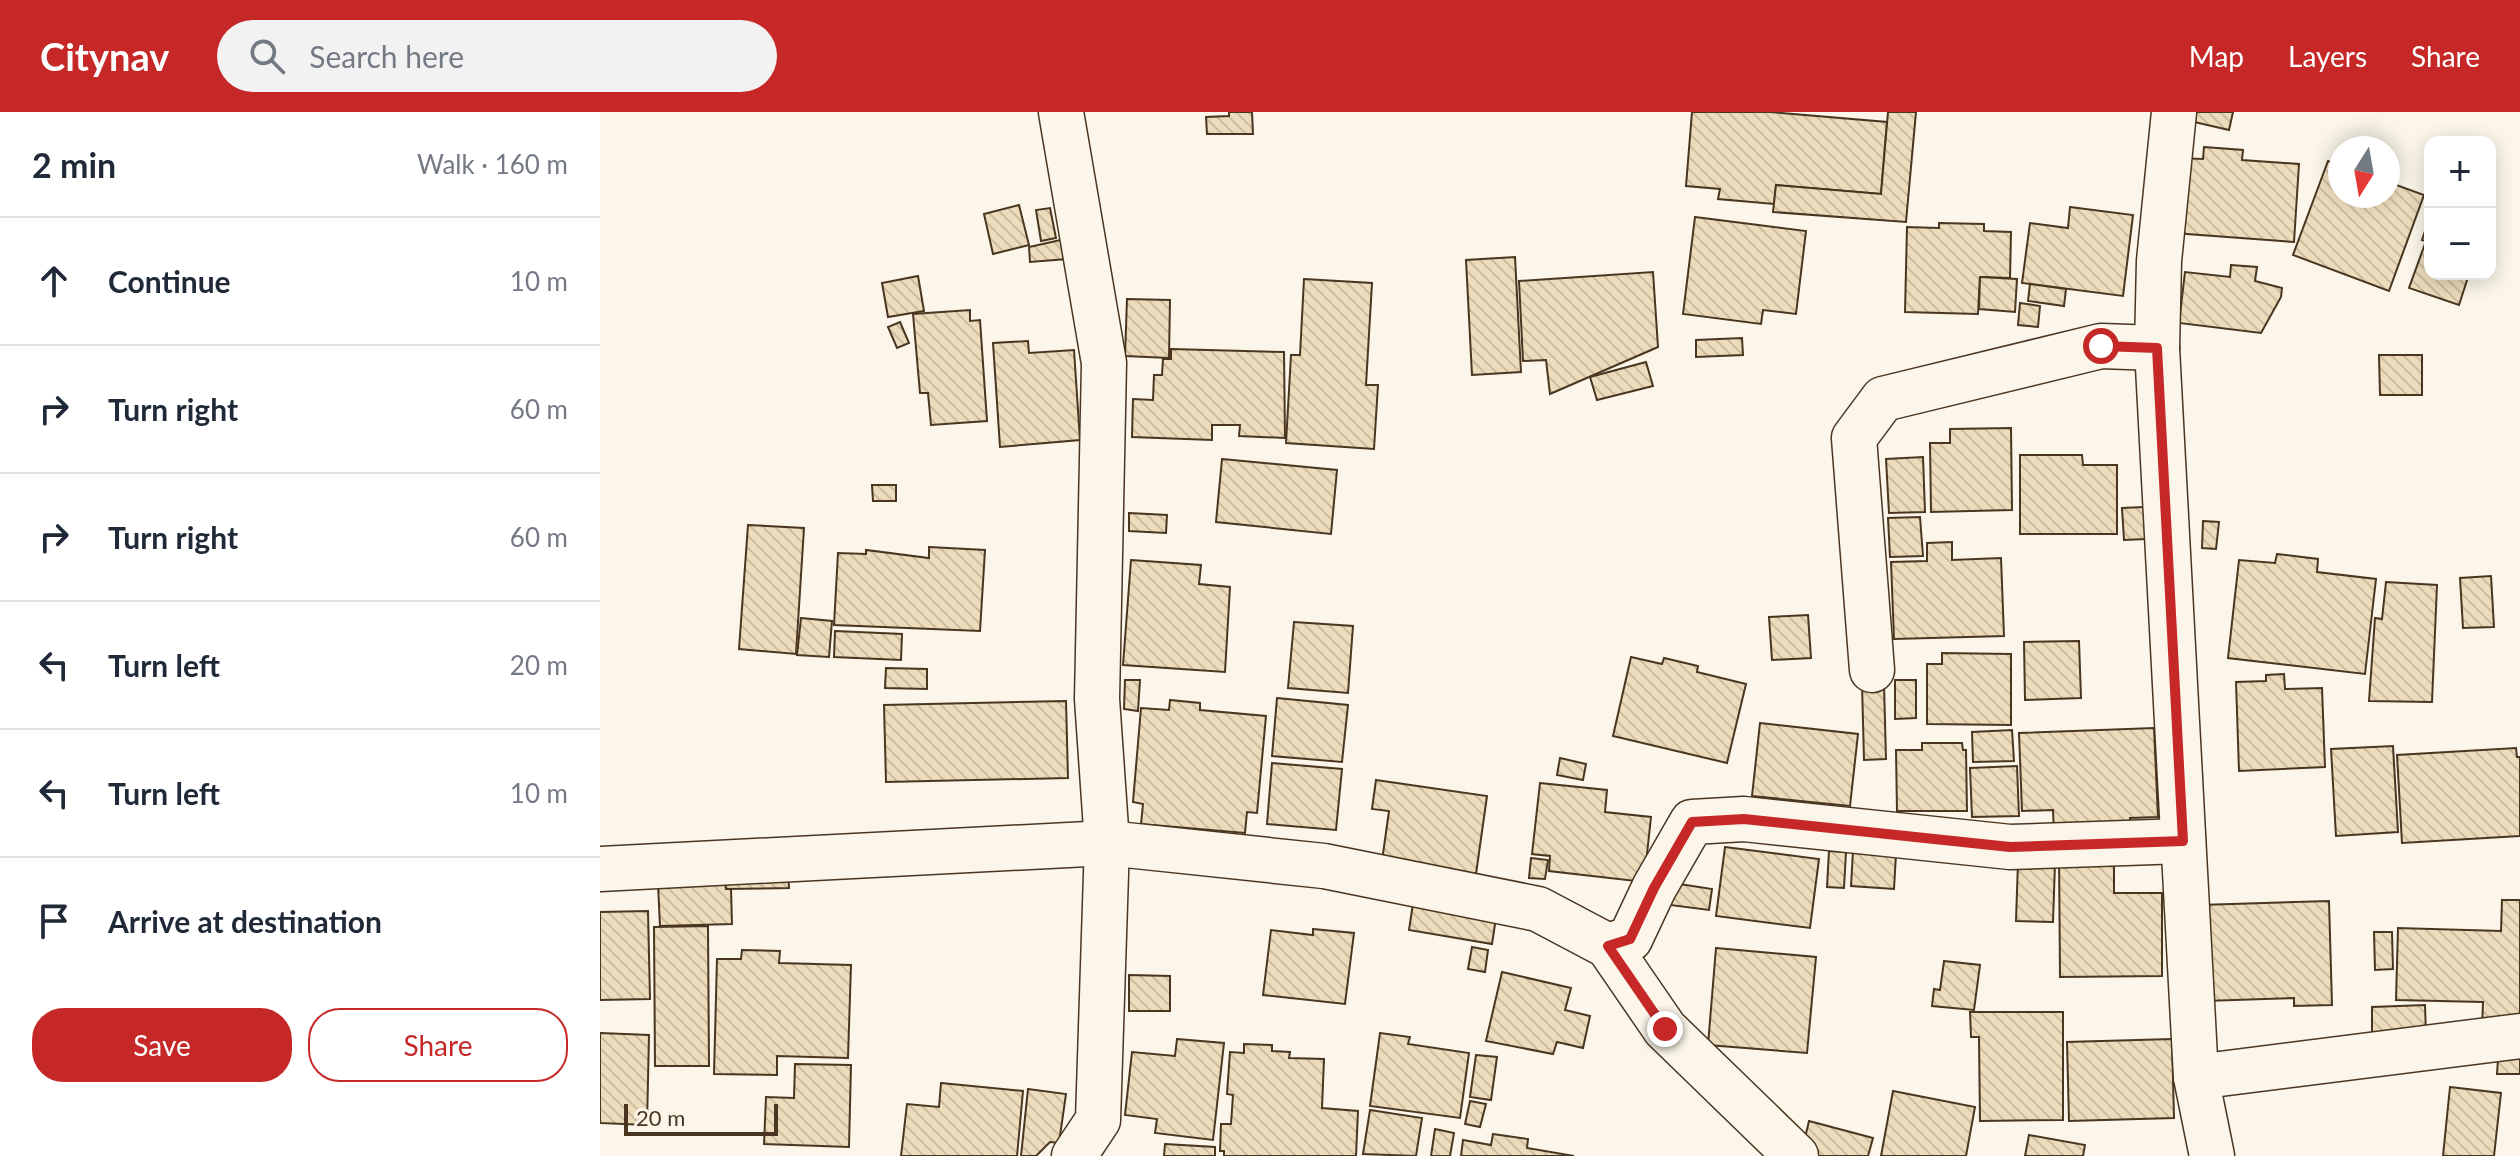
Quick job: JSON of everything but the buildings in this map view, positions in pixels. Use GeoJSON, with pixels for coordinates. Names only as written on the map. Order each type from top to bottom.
{"type":"FeatureCollection","features":[{"type":"Feature","properties":{"kind":"street"},"geometry":{"type":"LineString","coordinates":[[1061,112],[1104,363],[1097,699],[1107,843],[1098,1120],[1074,1156]]}},
{"type":"Feature","properties":{"kind":"street"},"geometry":{"type":"LineString","coordinates":[[2174,112],[2159,261],[2157,348],[2196,1077],[2212,1156]]}},
{"type":"Feature","properties":{"kind":"street"},"geometry":{"type":"LineString","coordinates":[[1872,670],[1854,438],[1883,399],[2101,346],[2157,348]]}},
{"type":"Feature","properties":{"kind":"street"},"geometry":{"type":"LineString","coordinates":[[1608,946],[1630,939],[1654,888],[1692,822],[1744,819],[2010,847],[2183,841]]}},
{"type":"Feature","properties":{"kind":"street"},"geometry":{"type":"LineString","coordinates":[[600,869],[1107,843],[1324,866],[1538,909],[1608,946],[1665,1029],[1796,1156]]}},
{"type":"Feature","properties":{"kind":"street"},"geometry":{"type":"LineString","coordinates":[[2196,1077],[2520,1036]]}},
{"type":"Feature","properties":{"kind":"route"},"geometry":{"type":"LineString","coordinates":[[1665,1029],[1608,946],[1630,939],[1654,888],[1692,822],[1744,819],[2010,847],[2183,841],[2157,348],[2101,346]]}}]}
